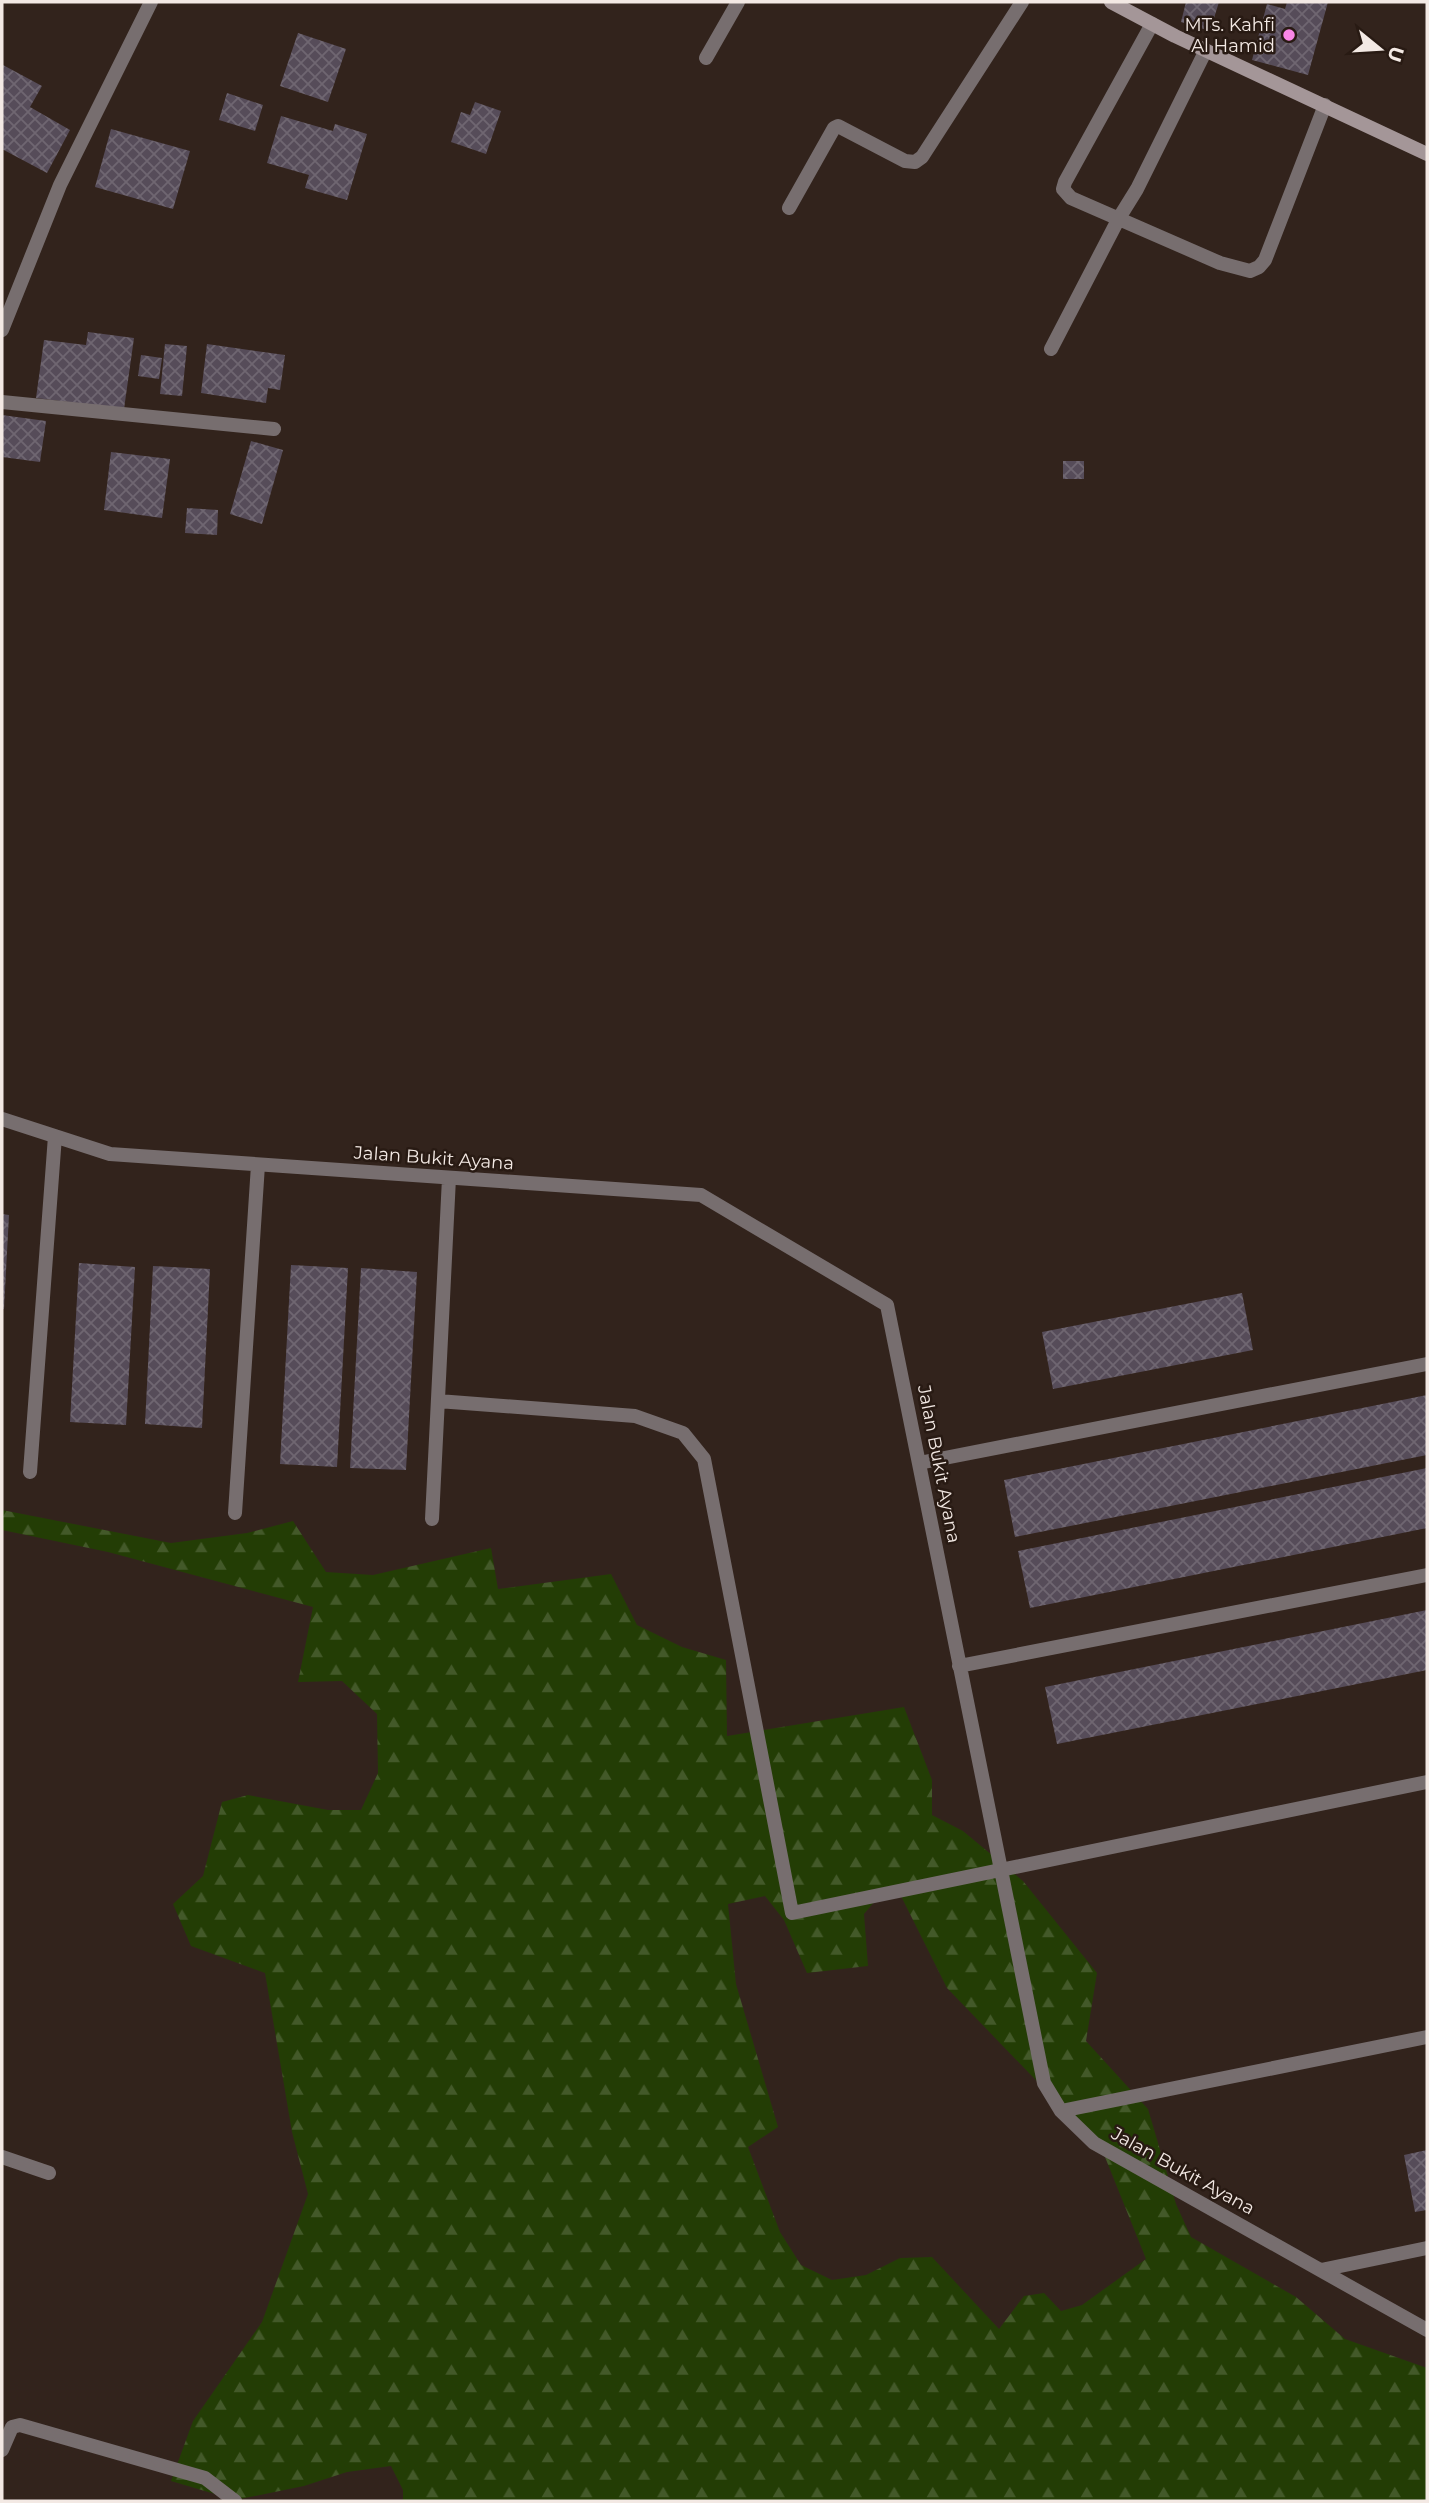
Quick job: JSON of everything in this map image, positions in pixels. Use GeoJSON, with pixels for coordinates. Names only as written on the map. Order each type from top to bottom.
{"type":"FeatureCollection","features":[{"type":"Feature","properties":{"kind":"street"},"geometry":{"type":"LineString","coordinates":[[2,330],[60,185],[151,2]]}},
{"type":"Feature","properties":{"kind":"street"},"geometry":{"type":"LineString","coordinates":[[706,58],[738,2]]}},
{"type":"Feature","properties":{"kind":"street"},"geometry":{"type":"LineString","coordinates":[[789,208],[834,128],[838,126],[905,161],[915,162],[922,157],[1022,2]]}},
{"type":"Feature","properties":{"kind":"street"},"geometry":{"type":"LineString","coordinates":[[1111,2],[1427,154]]}},
{"type":"Feature","properties":{"kind":"street"},"geometry":{"type":"LineString","coordinates":[[1152,24],[1065,183],[1063,189],[1070,198],[1220,263],[1250,271],[1265,260],[1325,106]]}},
{"type":"Feature","properties":{"kind":"street"},"geometry":{"type":"LineString","coordinates":[[1051,349],[1119,218],[1137,189],[1206,50]]}},
{"type":"Feature","properties":{"kind":"street"},"geometry":{"type":"LineString","coordinates":[[2,402],[274,429]]}},
{"type":"Feature","properties":{"kind":"street","name":"Jalan Bukit Ayana"},"geometry":{"type":"LineString","coordinates":[[2,1119],[110,1154],[701,1195],[887,1305],[1044,2083],[1060,2111],[1094,2143],[1427,2330]]}},
{"type":"Feature","properties":{"kind":"street"},"geometry":{"type":"LineString","coordinates":[[30,1472],[55,1136]]}},
{"type":"Feature","properties":{"kind":"street"},"geometry":{"type":"LineString","coordinates":[[234,1513],[258,1165]]}},
{"type":"Feature","properties":{"kind":"street"},"geometry":{"type":"LineString","coordinates":[[432,1519],[449,1178]]}},
{"type":"Feature","properties":{"kind":"street"},"geometry":{"type":"LineString","coordinates":[[919,1463],[1427,1364]]}},
{"type":"Feature","properties":{"kind":"street"},"geometry":{"type":"LineString","coordinates":[[438,1401],[635,1416],[683,1433],[704,1459],[792,1913],[1427,1782]]}},
{"type":"Feature","properties":{"kind":"street"},"geometry":{"type":"LineString","coordinates":[[960,1667],[1427,1575]]}},
{"type":"Feature","properties":{"kind":"street"},"geometry":{"type":"LineString","coordinates":[[1060,2111],[1427,2037]]}},
{"type":"Feature","properties":{"kind":"street"},"geometry":{"type":"LineString","coordinates":[[2,2157],[49,2173]]}},
{"type":"Feature","properties":{"kind":"street"},"geometry":{"type":"LineString","coordinates":[[1321,2270],[1427,2248]]}},
{"type":"Feature","properties":{"kind":"street"},"geometry":{"type":"LineString","coordinates":[[2,2450],[12,2427],[20,2425],[205,2478],[235,2501]]}},
{"type":"Feature","properties":{"kind":"green space"},"geometry":{"type":"Polygon","coordinates":[[[2,1510],[171,1543],[247,1533],[293,1521],[326,1572],[373,1575],[491,1548],[498,1589],[611,1574],[637,1625],[682,1647],[726,1660],[727,1736],[904,1707],[932,1780],[932,1815],[963,1831],[1023,1881],[1097,1973],[1086,2041],[1148,2109],[1176,2204],[1191,2237],[1296,2297],[1345,2339],[1427,2368],[1427,2501],[403,2501],[403,2490],[391,2466],[347,2472],[304,2486],[235,2500],[171,2481],[193,2421],[262,2322],[308,2194],[292,2132],[265,1973],[191,1946],[173,1904],[203,1876],[222,1802],[248,1795],[328,1810],[361,1810],[378,1773],[377,1714],[342,1681],[298,1682],[313,1607],[108,1552],[2,1530],[2,1510]],[[898,1890],[875,1901],[864,1914],[868,1966],[807,1973],[784,1920],[765,1896],[728,1904],[736,1984],[778,2127],[748,2147],[780,2232],[801,2265],[832,2280],[866,2275],[900,2258],[932,2257],[999,2329],[1024,2296],[1044,2293],[1061,2311],[1082,2305],[1146,2259],[1105,2157],[1080,2126],[947,1988],[898,1890]]]}},
{"type":"Feature","properties":{"kind":"building"},"geometry":{"type":"Polygon","coordinates":[[[1186,2],[1219,2],[1210,31],[1181,22],[1186,2]]]}},
{"type":"Feature","properties":{"kind":"building","name":"MTs. Kahfi Al Hamid"},"geometry":{"type":"Polygon","coordinates":[[[1287,2],[1328,2],[1308,75],[1252,60],[1267,4],[1285,9],[1287,2]]]}},
{"type":"Feature","properties":{"kind":"building"},"geometry":{"type":"Polygon","coordinates":[[[298,33],[346,49],[328,102],[280,86],[298,33]]]}},
{"type":"Feature","properties":{"kind":"building"},"geometry":{"type":"Polygon","coordinates":[[[3,65],[42,86],[30,107],[70,130],[47,173],[2,149],[3,65]]]}},
{"type":"Feature","properties":{"kind":"building"},"geometry":{"type":"Polygon","coordinates":[[[227,93],[263,105],[255,131],[219,120],[227,93]]]}},
{"type":"Feature","properties":{"kind":"building"},"geometry":{"type":"Polygon","coordinates":[[[475,102],[501,111],[486,154],[451,142],[461,112],[470,115],[475,102]]]}},
{"type":"Feature","properties":{"kind":"building"},"geometry":{"type":"Polygon","coordinates":[[[281,116],[333,131],[335,124],[367,134],[347,200],[305,188],[309,175],[267,163],[281,116]]]}},
{"type":"Feature","properties":{"kind":"building"},"geometry":{"type":"Polygon","coordinates":[[[111,129],[190,151],[173,209],[95,187],[111,129]]]}},
{"type":"Feature","properties":{"kind":"building"},"geometry":{"type":"Polygon","coordinates":[[[88,332],[134,338],[124,409],[36,398],[44,340],[86,345],[88,332]]]}},
{"type":"Feature","properties":{"kind":"building"},"geometry":{"type":"Polygon","coordinates":[[[165,344],[187,346],[182,396],[160,394],[165,344]]]}},
{"type":"Feature","properties":{"kind":"building"},"geometry":{"type":"Polygon","coordinates":[[[207,344],[285,355],[280,390],[268,388],[266,403],[201,393],[207,344]]]}},
{"type":"Feature","properties":{"kind":"building"},"geometry":{"type":"Polygon","coordinates":[[[141,355],[162,358],[159,379],[138,376],[141,355]]]}},
{"type":"Feature","properties":{"kind":"building"},"geometry":{"type":"Polygon","coordinates":[[[2,415],[46,421],[40,462],[2,457],[2,415]]]}},
{"type":"Feature","properties":{"kind":"building"},"geometry":{"type":"Polygon","coordinates":[[[251,441],[283,450],[262,524],[230,514],[251,441]]]}},
{"type":"Feature","properties":{"kind":"building"},"geometry":{"type":"Polygon","coordinates":[[[111,452],[170,459],[162,518],[104,510],[111,452]]]}},
{"type":"Feature","properties":{"kind":"building"},"geometry":{"type":"Polygon","coordinates":[[[1063,461],[1084,461],[1084,479],[1063,479],[1063,461]]]}},
{"type":"Feature","properties":{"kind":"building"},"geometry":{"type":"Polygon","coordinates":[[[187,508],[218,510],[217,535],[185,533],[187,508]]]}},
{"type":"Feature","properties":{"kind":"building"},"geometry":{"type":"Polygon","coordinates":[[[2,1214],[9,1215],[4,1309],[2,1309],[2,1214]]]}},
{"type":"Feature","properties":{"kind":"building"},"geometry":{"type":"Polygon","coordinates":[[[79,1263],[135,1267],[126,1425],[70,1422],[79,1263]]]}},
{"type":"Feature","properties":{"kind":"building"},"geometry":{"type":"Polygon","coordinates":[[[291,1265],[348,1268],[337,1467],[280,1464],[291,1265]]]}},
{"type":"Feature","properties":{"kind":"building"},"geometry":{"type":"Polygon","coordinates":[[[153,1266],[210,1269],[202,1428],[145,1424],[153,1266]]]}},
{"type":"Feature","properties":{"kind":"building"},"geometry":{"type":"Polygon","coordinates":[[[361,1268],[417,1272],[406,1470],[350,1468],[361,1268]]]}},
{"type":"Feature","properties":{"kind":"building"},"geometry":{"type":"Polygon","coordinates":[[[1242,1293],[1253,1350],[1053,1389],[1042,1332],[1242,1293]]]}},
{"type":"Feature","properties":{"kind":"building"},"geometry":{"type":"Polygon","coordinates":[[[1427,1395],[1427,1455],[1015,1537],[1004,1480],[1427,1395]]]}},
{"type":"Feature","properties":{"kind":"building"},"geometry":{"type":"Polygon","coordinates":[[[1427,1468],[1427,1528],[1030,1608],[1018,1551],[1427,1468]]]}},
{"type":"Feature","properties":{"kind":"building"},"geometry":{"type":"Polygon","coordinates":[[[1427,1610],[1427,1670],[1057,1744],[1045,1687],[1427,1610]]]}},
{"type":"Feature","properties":{"kind":"building"},"geometry":{"type":"Polygon","coordinates":[[[1427,2150],[1427,2210],[1415,2212],[1404,2155],[1427,2150]]]}},
{"type":"Feature","properties":{"kind":"place","name":"MTs. Kahfi Al Hamid"},"geometry":{"type":"Point","coordinates":[1289,35]}}]}
